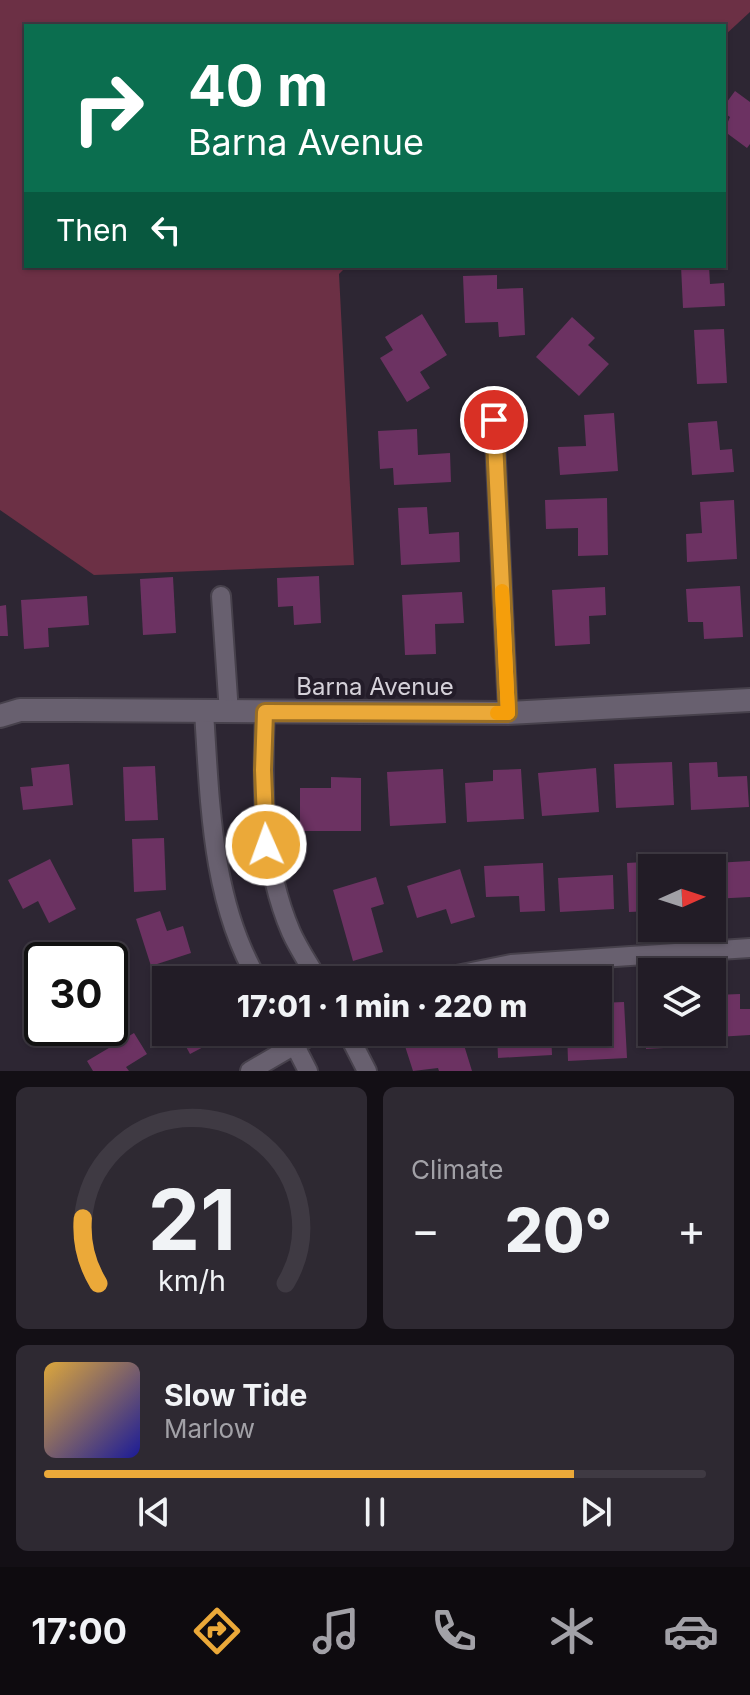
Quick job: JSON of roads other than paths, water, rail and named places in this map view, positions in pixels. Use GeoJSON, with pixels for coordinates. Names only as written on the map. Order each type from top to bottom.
{"type":"FeatureCollection","features":[{"type":"Feature","properties":{"kind":"street"},"geometry":{"type":"LineString","coordinates":[[494,420],[508,713]]}},
{"type":"Feature","properties":{"kind":"street"},"geometry":{"type":"LineString","coordinates":[[221,596],[229,713]]}},
{"type":"Feature","properties":{"kind":"street","name":"Barna Avenue"},"geometry":{"type":"LineString","coordinates":[[0,716],[20,710],[508,713],[750,700]]}},
{"type":"Feature","properties":{"kind":"street"},"geometry":{"type":"LineString","coordinates":[[204,712],[216,862],[244,957],[249,966]]}},
{"type":"Feature","properties":{"kind":"street"},"geometry":{"type":"LineString","coordinates":[[265,712],[263,770],[266,845],[291,932],[310,966]]}},
{"type":"Feature","properties":{"kind":"street"},"geometry":{"type":"LineString","coordinates":[[501,966],[750,948]]}},
{"type":"Feature","properties":{"kind":"street"},"geometry":{"type":"LineString","coordinates":[[250,1071],[282,1046]]}},
{"type":"Feature","properties":{"kind":"street"},"geometry":{"type":"LineString","coordinates":[[296,1046],[308,1071]]}},
{"type":"Feature","properties":{"kind":"street"},"geometry":{"type":"LineString","coordinates":[[354,1046],[367,1071]]}}]}
